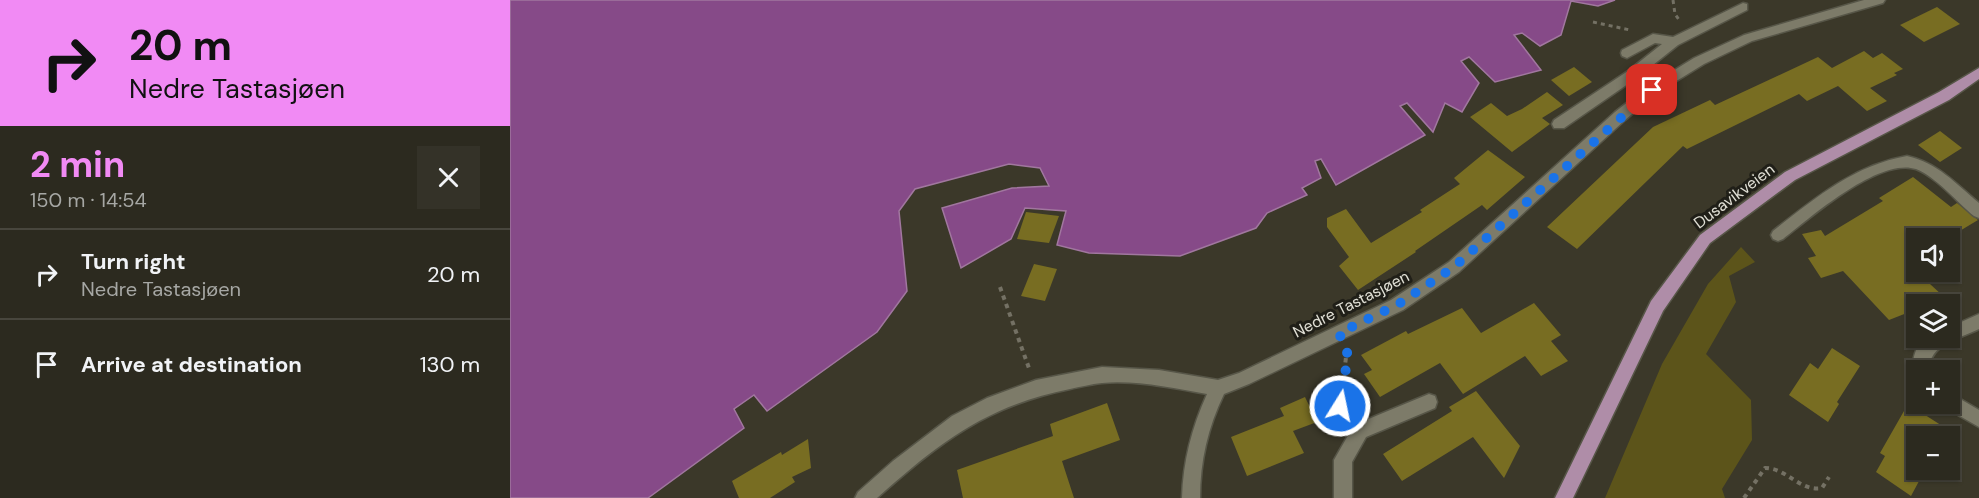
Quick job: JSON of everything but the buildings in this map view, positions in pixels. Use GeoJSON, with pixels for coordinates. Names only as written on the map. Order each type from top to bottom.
{"type":"FeatureCollection","features":[{"type":"Feature","properties":{"kind":"main road","name":"Dusavikveien"},"geometry":{"type":"LineString","coordinates":[[1564,498],[1657,306],[1705,239],[1790,176],[1944,96],[1979,73]]}},
{"type":"Feature","properties":{"kind":"street","name":"Nedre Tastasjøen"},"geometry":{"type":"LineString","coordinates":[[1218,388],[1243,379],[1397,305],[1454,267],[1652,90],[1699,61],[1748,38],[1853,3],[1879,0]]}},
{"type":"Feature","properties":{"kind":"street"},"geometry":{"type":"LineString","coordinates":[[1559,124],[1633,74],[1674,42],[1743,7]]}},
{"type":"Feature","properties":{"kind":"street"},"geometry":{"type":"LineString","coordinates":[[1627,53],[1653,38],[1674,42]]}},
{"type":"Feature","properties":{"kind":"street"},"geometry":{"type":"LineString","coordinates":[[1633,74],[1652,90]]}},
{"type":"Feature","properties":{"kind":"street"},"geometry":{"type":"LineString","coordinates":[[1778,235],[1829,195],[1889,163],[1906,161],[1921,164],[1979,212]]}},
{"type":"Feature","properties":{"kind":"street"},"geometry":{"type":"LineString","coordinates":[[1960,330],[1979,321]]}},
{"type":"Feature","properties":{"kind":"street"},"geometry":{"type":"LineString","coordinates":[[864,498],[899,467],[958,422],[993,404],[1059,381],[1112,375],[1159,378],[1218,388],[1208,409],[1193,459],[1191,498]]}},
{"type":"Feature","properties":{"kind":"street"},"geometry":{"type":"LineString","coordinates":[[1343,498],[1343,460],[1360,431],[1429,402]]}},
{"type":"Feature","properties":{"kind":"street"},"geometry":{"type":"LineString","coordinates":[[1960,407],[1979,419]]}},
{"type":"Feature","properties":{"kind":"path"},"geometry":{"type":"LineString","coordinates":[[1669,22],[1679,20]]}},
{"type":"Feature","properties":{"kind":"path"},"geometry":{"type":"LineString","coordinates":[[1593,22],[1628,31],[1638,29]]}},
{"type":"Feature","properties":{"kind":"path"},"geometry":{"type":"LineString","coordinates":[[1000,287],[1036,388]]}},
{"type":"Feature","properties":{"kind":"path"},"geometry":{"type":"LineString","coordinates":[[1339,333],[1348,355],[1340,406],[1360,431]]}},
{"type":"Feature","properties":{"kind":"path"},"geometry":{"type":"LineString","coordinates":[[1744,498],[1765,468],[1773,467],[1784,471],[1811,489],[1822,488],[1829,477]]}},
{"type":"Feature","properties":{"kind":"shaded area"},"geometry":{"type":"Polygon","coordinates":[[[510,0],[1615,0],[1598,6],[1571,1],[1561,35],[1540,46],[1522,33],[1514,35],[1541,70],[1495,82],[1469,57],[1461,61],[1479,83],[1462,112],[1445,103],[1433,132],[1407,103],[1400,106],[1425,135],[1336,185],[1321,159],[1315,161],[1321,178],[1302,188],[1307,195],[1267,213],[1256,228],[1180,256],[1089,253],[1057,245],[1066,211],[1025,208],[1011,239],[961,268],[942,208],[1012,188],[1049,186],[1040,168],[1009,164],[915,189],[899,211],[907,291],[877,332],[767,411],[754,395],[734,409],[744,428],[648,498],[510,498],[510,0]]]}},
{"type":"Feature","properties":{"kind":"shaded area"},"geometry":{"type":"Polygon","coordinates":[[[1741,247],[1755,262],[1729,276],[1736,302],[1706,354],[1751,400],[1752,440],[1722,489],[1725,498],[1605,498],[1662,364],[1708,284],[1741,247]]]}},
{"type":"Feature","properties":{"kind":"route"},"geometry":{"type":"LineString","coordinates":[[1340,406],[1348,355],[1339,333],[1397,305],[1454,267],[1620,116],[1652,90]]}}]}
